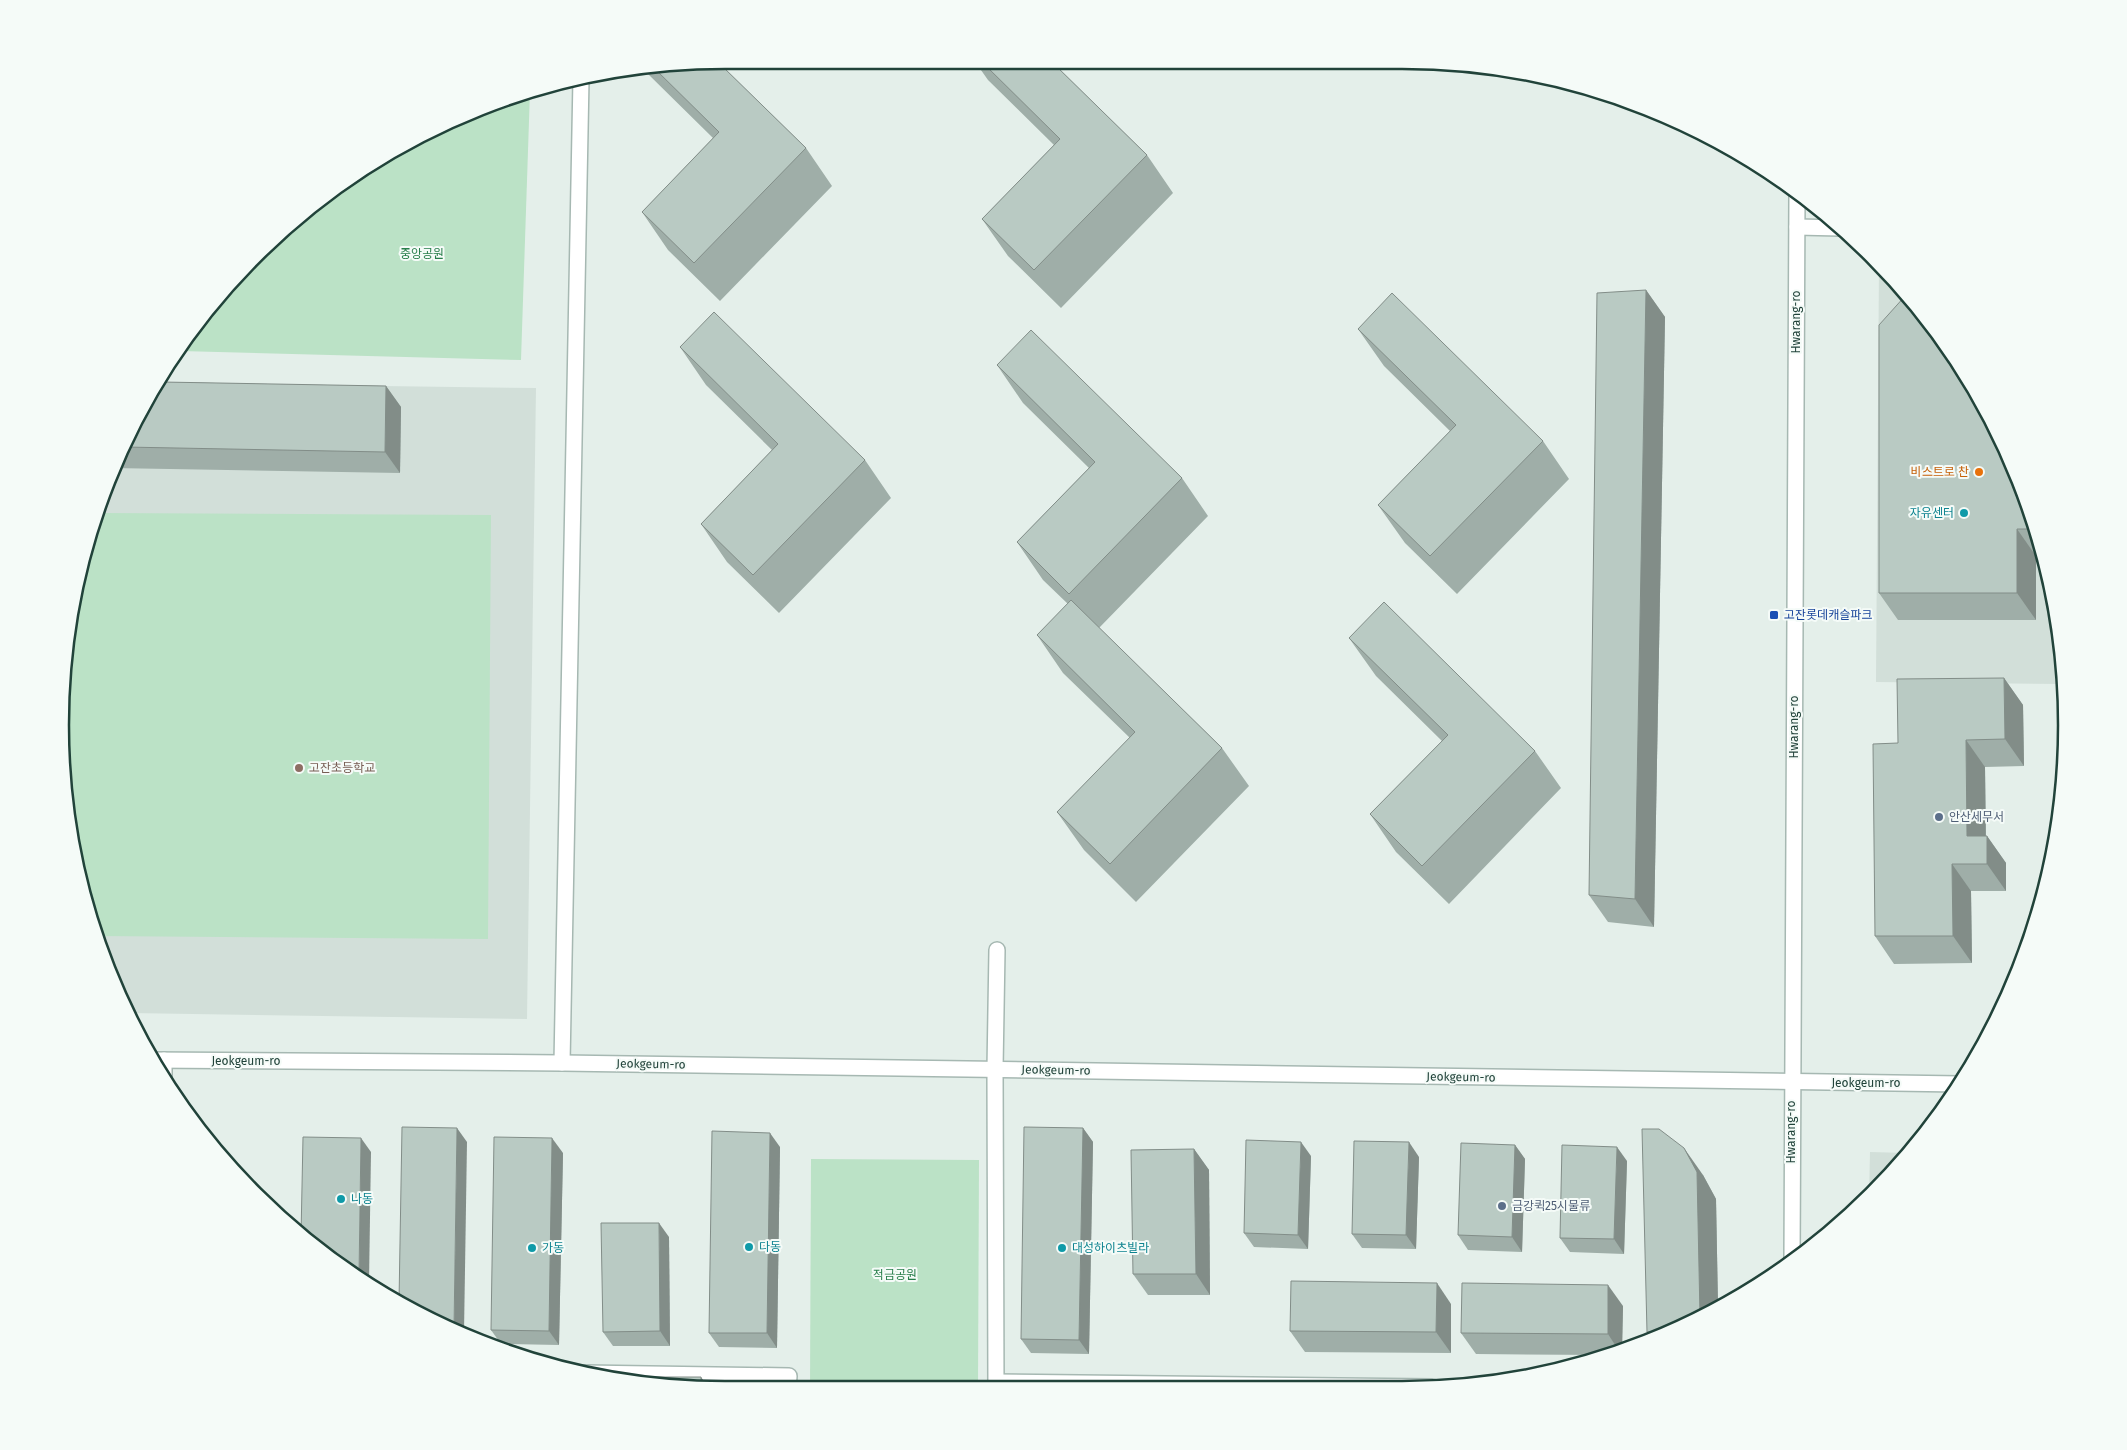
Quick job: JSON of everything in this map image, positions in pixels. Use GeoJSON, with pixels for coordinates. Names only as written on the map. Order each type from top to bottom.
{"type":"FeatureCollection","features":[{"type":"Feature","properties":{"kind":"street"},"geometry":{"type":"LineString","coordinates":[[562,1063],[581,85]]}},
{"type":"Feature","properties":{"kind":"street","name":"Hwarang-ro"},"geometry":{"type":"LineString","coordinates":[[1792,1253],[1791,1083],[1797,201]]}},
{"type":"Feature","properties":{"kind":"street"},"geometry":{"type":"LineString","coordinates":[[1797,227],[1830,228]]}},
{"type":"Feature","properties":{"kind":"street"},"geometry":{"type":"LineString","coordinates":[[996,1381],[995,1069],[997,950]]}},
{"type":"Feature","properties":{"kind":"street","name":"Jeokgeum-ro"},"geometry":{"type":"LineString","coordinates":[[161,1060],[562,1063],[1952,1084]]}},
{"type":"Feature","properties":{"kind":"street"},"geometry":{"type":"LineString","coordinates":[[625,1374],[788,1376],[788,1381]]}},
{"type":"Feature","properties":{"kind":"shaded area","name":"자유센터"},"geometry":{"type":"Polygon","coordinates":[[[1879,275],[1923,326],[1948,360],[1991,435],[2008,474],[2036,555],[2046,597],[2053,639],[2057,684],[1876,682],[1879,275]]]}},
{"type":"Feature","properties":{"kind":"shaded area","name":"고잔초등학교"},"geometry":{"type":"Polygon","coordinates":[[[165,383],[536,388],[527,1019],[135,1013],[104,936],[91,895],[81,853],[74,811],[70,768],[70,682],[74,639],[81,597],[91,555],[104,514],[136,435],[165,383]]]}},
{"type":"Feature","properties":{"kind":"shaded area"},"geometry":{"type":"Polygon","coordinates":[[[1870,1152],[1899,1153],[1895,1158],[1869,1186],[1870,1152]]]}},
{"type":"Feature","properties":{"kind":"green space","name":"중앙공원"},"geometry":{"type":"Polygon","coordinates":[[[530,99],[521,360],[186,351],[232,292],[261,261],[292,232],[360,179],[435,136],[474,119],[530,99]]]}},
{"type":"Feature","properties":{"kind":"green space","name":"고잔초등학교"},"geometry":{"type":"Polygon","coordinates":[[[104,513],[491,515],[488,939],[104,936],[91,895],[74,811],[69,725],[74,639],[81,597],[91,555],[104,513]]]}},
{"type":"Feature","properties":{"kind":"green space","name":"적금공원"},"geometry":{"type":"Polygon","coordinates":[[[811,1159],[979,1160],[978,1381],[810,1381],[811,1159]]]}},
{"type":"Feature","properties":{"kind":"building"},"geometry":{"type":"Polygon","coordinates":[[[725,69],[806,148],[694,263],[642,212],[719,132],[658,72],[725,69]]]}},
{"type":"Feature","properties":{"kind":"building"},"geometry":{"type":"Polygon","coordinates":[[[989,69],[1059,69],[1147,155],[1034,270],[982,219],[1060,139],[989,69]]]}},
{"type":"Feature","properties":{"kind":"building"},"geometry":{"type":"Polygon","coordinates":[[[1646,290],[1635,899],[1589,895],[1597,293],[1646,290]]]}},
{"type":"Feature","properties":{"kind":"building"},"geometry":{"type":"Polygon","coordinates":[[[1392,293],[1543,441],[1430,556],[1378,505],[1456,425],[1358,329],[1392,293]]]}},
{"type":"Feature","properties":{"kind":"building","name":"자유센터"},"geometry":{"type":"Polygon","coordinates":[[[1902,300],[1948,360],[1991,435],[2008,474],[2028,529],[2017,529],[2017,593],[1879,593],[1879,325],[1902,300]]]}},
{"type":"Feature","properties":{"kind":"building"},"geometry":{"type":"Polygon","coordinates":[[[714,312],[865,460],[753,575],[701,524],[778,444],[680,347],[714,312]]]}},
{"type":"Feature","properties":{"kind":"building"},"geometry":{"type":"Polygon","coordinates":[[[1031,330],[1182,478],[1069,594],[1017,542],[1095,462],[997,365],[1031,330]]]}},
{"type":"Feature","properties":{"kind":"building"},"geometry":{"type":"Polygon","coordinates":[[[166,382],[386,386],[385,452],[131,447],[166,382]]]}},
{"type":"Feature","properties":{"kind":"building"},"geometry":{"type":"Polygon","coordinates":[[[1071,600],[1222,748],[1110,864],[1057,812],[1135,732],[1037,635],[1071,600]]]}},
{"type":"Feature","properties":{"kind":"building"},"geometry":{"type":"Polygon","coordinates":[[[1384,602],[1535,751],[1422,866],[1370,814],[1448,735],[1349,638],[1384,602]]]}},
{"type":"Feature","properties":{"kind":"building","name":"안산세무서"},"geometry":{"type":"Polygon","coordinates":[[[2004,678],[2005,739],[1966,740],[1967,836],[1987,836],[1987,864],[1952,864],[1953,936],[1875,936],[1873,744],[1898,743],[1897,679],[2004,678]]]}},
{"type":"Feature","properties":{"kind":"building"},"geometry":{"type":"Polygon","coordinates":[[[402,1127],[457,1128],[454,1322],[399,1294],[402,1127]]]}},
{"type":"Feature","properties":{"kind":"building","name":"대성하이츠빌라"},"geometry":{"type":"Polygon","coordinates":[[[1024,1127],[1083,1128],[1079,1340],[1021,1339],[1024,1127]]]}},
{"type":"Feature","properties":{"kind":"building"},"geometry":{"type":"Polygon","coordinates":[[[1642,1129],[1659,1129],[1684,1148],[1697,1172],[1700,1310],[1647,1332],[1642,1129]]]}},
{"type":"Feature","properties":{"kind":"building","name":"다동"},"geometry":{"type":"Polygon","coordinates":[[[712,1131],[770,1133],[767,1333],[709,1333],[712,1131]]]}},
{"type":"Feature","properties":{"kind":"building","name":"나동"},"geometry":{"type":"Polygon","coordinates":[[[303,1137],[361,1138],[359,1270],[301,1226],[303,1137]]]}},
{"type":"Feature","properties":{"kind":"building","name":"가동"},"geometry":{"type":"Polygon","coordinates":[[[494,1137],[552,1138],[549,1331],[491,1330],[494,1137]]]}},
{"type":"Feature","properties":{"kind":"building"},"geometry":{"type":"Polygon","coordinates":[[[1246,1140],[1301,1142],[1298,1235],[1244,1233],[1246,1140]]]}},
{"type":"Feature","properties":{"kind":"building"},"geometry":{"type":"Polygon","coordinates":[[[1354,1141],[1409,1142],[1406,1235],[1352,1234],[1354,1141]]]}},
{"type":"Feature","properties":{"kind":"building"},"geometry":{"type":"Polygon","coordinates":[[[1461,1143],[1515,1145],[1512,1237],[1458,1235],[1461,1143]]]}},
{"type":"Feature","properties":{"kind":"building"},"geometry":{"type":"Polygon","coordinates":[[[1562,1145],[1617,1147],[1614,1239],[1560,1238],[1562,1145]]]}},
{"type":"Feature","properties":{"kind":"building"},"geometry":{"type":"Polygon","coordinates":[[[1194,1149],[1196,1274],[1133,1274],[1131,1150],[1194,1149]]]}},
{"type":"Feature","properties":{"kind":"building"},"geometry":{"type":"Polygon","coordinates":[[[601,1223],[659,1223],[660,1331],[603,1332],[601,1223]]]}},
{"type":"Feature","properties":{"kind":"building"},"geometry":{"type":"Polygon","coordinates":[[[1291,1281],[1437,1283],[1436,1332],[1290,1331],[1291,1281]]]}},
{"type":"Feature","properties":{"kind":"building"},"geometry":{"type":"Polygon","coordinates":[[[1462,1283],[1608,1285],[1608,1334],[1461,1333],[1462,1283]]]}},
{"type":"Feature","properties":{"kind":"building"},"geometry":{"type":"Polygon","coordinates":[[[650,1377],[701,1377],[701,1380],[650,1377]]]}},
{"type":"Feature","properties":{"kind":"place","name":"비스트로 찬"},"geometry":{"type":"Point","coordinates":[1979,472]}},
{"type":"Feature","properties":{"kind":"place","name":"자유센터"},"geometry":{"type":"Point","coordinates":[1964,513]}},
{"type":"Feature","properties":{"kind":"place","name":"고잔롯데캐슬파크"},"geometry":{"type":"Point","coordinates":[1774,615]}},
{"type":"Feature","properties":{"kind":"place","name":"고잔초등학교"},"geometry":{"type":"Point","coordinates":[299,768]}},
{"type":"Feature","properties":{"kind":"place","name":"안산세무서"},"geometry":{"type":"Point","coordinates":[1939,817]}},
{"type":"Feature","properties":{"kind":"place","name":"나동"},"geometry":{"type":"Point","coordinates":[341,1199]}},
{"type":"Feature","properties":{"kind":"place","name":"금강퀵25시물류"},"geometry":{"type":"Point","coordinates":[1502,1206]}},
{"type":"Feature","properties":{"kind":"place","name":"다동"},"geometry":{"type":"Point","coordinates":[749,1247]}},
{"type":"Feature","properties":{"kind":"place","name":"가동"},"geometry":{"type":"Point","coordinates":[532,1248]}},
{"type":"Feature","properties":{"kind":"place","name":"대성하이츠빌라"},"geometry":{"type":"Point","coordinates":[1062,1248]}}]}
